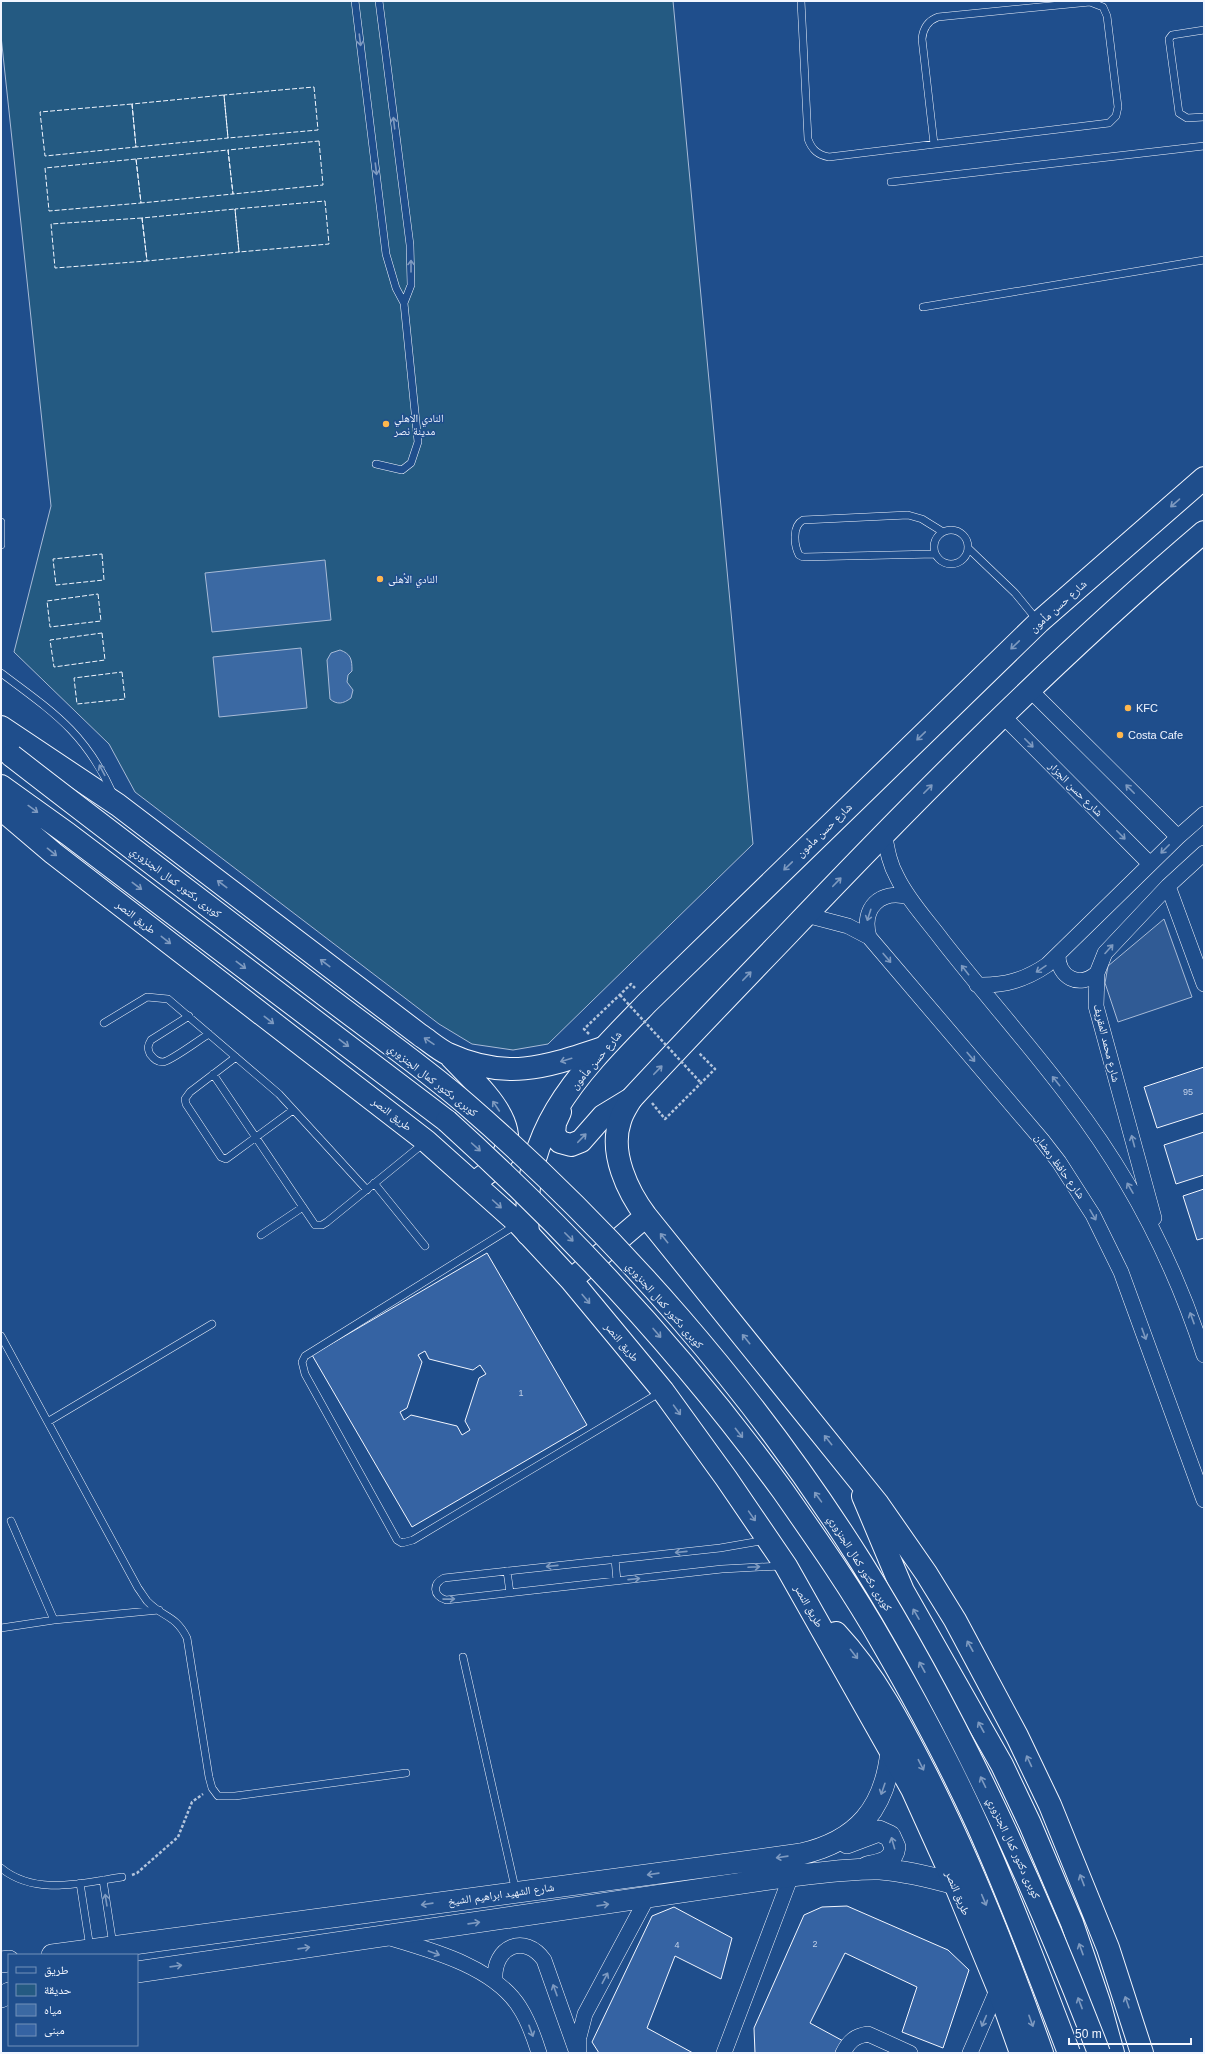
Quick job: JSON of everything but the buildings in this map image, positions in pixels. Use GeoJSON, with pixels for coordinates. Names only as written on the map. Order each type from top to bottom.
{"type":"FeatureCollection","features":[{"type":"Feature","properties":{"kind":"main road","name":"شارع حسن مأمون"},"geometry":{"type":"LineString","coordinates":[[523,1229],[526,1195],[533,1158],[548,1123],[603,1048],[654,996],[1039,622],[1204,478]]}},
{"type":"Feature","properties":{"kind":"main road"},"geometry":{"type":"LineString","coordinates":[[570,1091],[553,1129],[557,1139],[565,1145],[576,1144],[603,1116],[631,1099],[884,832],[1002,715],[1106,618],[1204,532]]}},
{"type":"Feature","properties":{"kind":"main road"},"geometry":{"type":"LineString","coordinates":[[1,727],[118,805],[420,1035],[447,1053],[478,1065],[510,1070],[543,1067],[603,1048]]}},
{"type":"Feature","properties":{"kind":"main road","name":"كوبرى دكتور كمال الجنزوري"},"geometry":{"type":"LineString","coordinates":[[7,751],[463,1101],[565,1197],[652,1288],[738,1389],[822,1503],[899,1625],[974,1763],[1024,1868],[1099,2053]]}},
{"type":"Feature","properties":{"kind":"main road","name":"كوبرى دكتور كمال الجنزوري"},"geometry":{"type":"LineString","coordinates":[[1,786],[75,839],[446,1121],[495,1164],[578,1246],[676,1354],[744,1440],[801,1518],[843,1579],[883,1643],[951,1770],[978,1826],[1069,2053]]}},
{"type":"Feature","properties":{"kind":"main road","name":"طريق النصر"},"geometry":{"type":"LineString","coordinates":[[1,809],[53,853],[426,1140],[523,1229],[571,1280],[663,1391],[786,1566],[809,1604],[912,1789],[955,1884],[998,1988],[1021,2053]]}},
{"type":"Feature","properties":{"kind":"main road"},"geometry":{"type":"LineString","coordinates":[[447,1053],[492,1100],[499,1109],[506,1128],[506,1150],[500,1161],[482,1177],[472,1182]]}},
{"type":"Feature","properties":{"kind":"main road"},"geometry":{"type":"LineString","coordinates":[[631,1099],[620,1121],[617,1146],[622,1170],[632,1194],[646,1216],[853,1470],[899,1532],[926,1573],[966,1640],[1017,1736],[1050,1805],[1081,1876],[1108,1948],[1142,2053]]}},
{"type":"Feature","properties":{"kind":"main road"},"geometry":{"type":"LineString","coordinates":[[571,1280],[646,1216]]}},
{"type":"Feature","properties":{"kind":"main road"},"geometry":{"type":"LineString","coordinates":[[853,1470],[882,1544],[903,1591],[1002,1765],[1057,1884],[1081,1949],[1113,2053]]}},
{"type":"Feature","properties":{"kind":"main road"},"geometry":{"type":"LineString","coordinates":[[809,1604],[850,1649],[871,1676],[902,1728],[941,1803],[994,1926],[1042,2053]]}},
{"type":"Feature","properties":{"kind":"street"},"geometry":{"type":"LineString","coordinates":[[1029,689],[1178,837]]}},
{"type":"Feature","properties":{"kind":"street","name":"شارع حسن الجزار"},"geometry":{"type":"LineString","coordinates":[[1002,715],[1150,864]]}},
{"type":"Feature","properties":{"kind":"street"},"geometry":{"type":"LineString","coordinates":[[977,985],[1007,984],[1035,973],[1058,955],[1150,864],[1204,814]]}},
{"type":"Feature","properties":{"kind":"street"},"geometry":{"type":"LineString","coordinates":[[884,832],[889,860],[897,878],[909,897],[977,985],[1070,1099],[1097,1135],[1125,1179],[1161,1246],[1189,1310],[1204,1355]]}},
{"type":"Feature","properties":{"kind":"street","name":"شارع محمد المقريف"},"geometry":{"type":"LineString","coordinates":[[1161,1246],[1096,1006],[1097,973],[1105,953],[1168,886],[1204,853]]}},
{"type":"Feature","properties":{"kind":"street"},"geometry":{"type":"LineString","coordinates":[[1168,886],[1204,984]]}},
{"type":"Feature","properties":{"kind":"street"},"geometry":{"type":"LineString","coordinates":[[869,937],[866,927],[867,916],[879,899],[889,895],[899,894],[909,897]]}},
{"type":"Feature","properties":{"kind":"street","name":"شارع حافظ رمضان"},"geometry":{"type":"LineString","coordinates":[[806,915],[848,926],[869,937],[1042,1140],[1064,1168],[1094,1215],[1121,1272],[1204,1500]]}},
{"type":"Feature","properties":{"kind":"street"},"geometry":{"type":"LineString","coordinates":[[1058,955],[1060,967],[1068,977],[1080,981],[1092,977],[1097,973]]}},
{"type":"Feature","properties":{"kind":"street","name":"شارع الشهيد ابراهيم الشيخ"},"geometry":{"type":"LineString","coordinates":[[60,1954],[801,1854],[821,1850],[839,1842],[855,1830],[869,1816],[884,1785],[891,1751]]}},
{"type":"Feature","properties":{"kind":"street"},"geometry":{"type":"LineString","coordinates":[[138,1972],[791,1876],[856,1869],[883,1864],[892,1857],[895,1847],[890,1836],[879,1831],[848,1843],[821,1850]]}},
{"type":"Feature","properties":{"kind":"street"},"geometry":{"type":"LineString","coordinates":[[856,1869],[898,1871],[955,1884]]}},
{"type":"Feature","properties":{"kind":"street"},"geometry":{"type":"LineString","coordinates":[[724,2053],[791,1876]]}},
{"type":"Feature","properties":{"kind":"street"},"geometry":{"type":"LineString","coordinates":[[578,2053],[579,2037],[585,2014],[647,1898]]}},
{"type":"Feature","properties":{"kind":"street"},"geometry":{"type":"LineString","coordinates":[[384,1936],[465,1964],[495,1980],[520,2007],[529,2024],[540,2053]]}},
{"type":"Feature","properties":{"kind":"street"},"geometry":{"type":"LineString","coordinates":[[495,1980],[494,1968],[496,1960],[507,1949],[521,1946],[535,1950],[540,1954],[544,1960],[578,2053]]}},
{"type":"Feature","properties":{"kind":"street"},"geometry":{"type":"LineString","coordinates":[[970,2053],[998,1988]]}},
{"type":"Feature","properties":{"kind":"street"},"geometry":{"type":"LineString","coordinates":[[843,2053],[848,2043],[854,2038],[868,2034],[910,2053]]}},
{"type":"Feature","properties":{"kind":"lane"},"geometry":{"type":"LineString","coordinates":[[355,1],[386,254],[396,288],[404,303],[418,442],[411,463],[402,470],[376,464]]}},
{"type":"Feature","properties":{"kind":"lane"},"geometry":{"type":"LineString","coordinates":[[379,1],[410,245],[411,285],[404,303]]}},
{"type":"Feature","properties":{"kind":"lane"},"geometry":{"type":"LineString","coordinates":[[801,1],[808,133],[813,150],[829,158],[1104,124],[1113,120],[1118,107],[1108,16],[1102,7],[1090,2],[938,17],[929,22],[925,27],[922,40],[934,144]]}},
{"type":"Feature","properties":{"kind":"lane"},"geometry":{"type":"LineString","coordinates":[[1204,30],[1172,35],[1170,41],[1179,113],[1187,118],[1204,117]]}},
{"type":"Feature","properties":{"kind":"lane"},"geometry":{"type":"LineString","coordinates":[[891,182],[1204,146]]}},
{"type":"Feature","properties":{"kind":"lane"},"geometry":{"type":"LineString","coordinates":[[923,307],[1204,260]]}},
{"type":"Feature","properties":{"kind":"lane"},"geometry":{"type":"LineString","coordinates":[[935,554],[803,557],[799,556],[797,551],[796,529],[799,522],[808,519],[908,515],[922,519],[943,532]]}},
{"type":"Feature","properties":{"kind":"lane"},"geometry":{"type":"LineString","coordinates":[[1,522],[1,545]]}},
{"type":"Feature","properties":{"kind":"lane"},"geometry":{"type":"LineString","coordinates":[[968,548],[962,560],[950,564],[939,559],[935,554],[934,545],[937,537],[943,532],[953,530],[962,534],[966,538],[968,548],[1015,593],[1039,622]]}},
{"type":"Feature","properties":{"kind":"lane"},"geometry":{"type":"LineString","coordinates":[[1,673],[71,728],[97,761],[118,805]]}},
{"type":"Feature","properties":{"kind":"lane"},"geometry":{"type":"LineString","coordinates":[[104,1023],[147,998],[168,999],[279,1094],[367,1190]]}},
{"type":"Feature","properties":{"kind":"lane"},"geometry":{"type":"LineString","coordinates":[[189,1016],[151,1040],[148,1050],[154,1059],[157,1061],[167,1061],[209,1034]]}},
{"type":"Feature","properties":{"kind":"lane"},"geometry":{"type":"LineString","coordinates":[[236,1057],[190,1092],[185,1099],[186,1104],[221,1157],[226,1159],[293,1110]]}},
{"type":"Feature","properties":{"kind":"lane"},"geometry":{"type":"LineString","coordinates":[[213,1074],[315,1225],[322,1225],[367,1190],[426,1140]]}},
{"type":"Feature","properties":{"kind":"lane"},"geometry":{"type":"LineString","coordinates":[[374,1183],[425,1246]]}},
{"type":"Feature","properties":{"kind":"lane"},"geometry":{"type":"LineString","coordinates":[[261,1235],[303,1207]]}},
{"type":"Feature","properties":{"kind":"lane"},"geometry":{"type":"LineString","coordinates":[[523,1229],[305,1356],[302,1362],[305,1374],[397,1540],[402,1543],[413,1540],[663,1391]]}},
{"type":"Feature","properties":{"kind":"lane"},"geometry":{"type":"LineString","coordinates":[[49,1421],[212,1324]]}},
{"type":"Feature","properties":{"kind":"lane"},"geometry":{"type":"LineString","coordinates":[[1,1336],[49,1421],[138,1588],[147,1600],[159,1610],[174,1619],[188,1638],[212,1788],[218,1796],[226,1797],[406,1773]]}},
{"type":"Feature","properties":{"kind":"lane"},"geometry":{"type":"LineString","coordinates":[[11,1521],[54,1620]]}},
{"type":"Feature","properties":{"kind":"lane"},"geometry":{"type":"LineString","coordinates":[[769,1540],[720,1548],[444,1578],[438,1581],[435,1586],[436,1593],[440,1598],[446,1600],[722,1569],[786,1566]]}},
{"type":"Feature","properties":{"kind":"lane"},"geometry":{"type":"LineString","coordinates":[[615,1559],[617,1581]]}},
{"type":"Feature","properties":{"kind":"lane"},"geometry":{"type":"LineString","coordinates":[[507,1571],[510,1593]]}},
{"type":"Feature","properties":{"kind":"lane"},"geometry":{"type":"LineString","coordinates":[[1,1628],[54,1620],[159,1610]]}},
{"type":"Feature","properties":{"kind":"lane"},"geometry":{"type":"LineString","coordinates":[[463,1657],[516,1892]]}},
{"type":"Feature","properties":{"kind":"lane"},"geometry":{"type":"LineString","coordinates":[[1,1868],[10,1876],[32,1884],[80,1883],[122,1877]]}},
{"type":"Feature","properties":{"kind":"lane"},"geometry":{"type":"LineString","coordinates":[[103,1880],[113,1947]]}},
{"type":"Feature","properties":{"kind":"lane"},"geometry":{"type":"LineString","coordinates":[[80,1883],[90,1950]]}},
{"type":"Feature","properties":{"kind":"path"},"geometry":{"type":"LineString","coordinates":[[584,1029],[631,984]]}},
{"type":"Feature","properties":{"kind":"path"},"geometry":{"type":"LineString","coordinates":[[620,995],[701,1083]]}},
{"type":"Feature","properties":{"kind":"path"},"geometry":{"type":"LineString","coordinates":[[665,1119],[715,1069]]}},
{"type":"Feature","properties":{"kind":"path"},"geometry":{"type":"LineString","coordinates":[[122,1877],[137,1873],[178,1837],[192,1802],[212,1788]]}},
{"type":"Feature","properties":{"kind":"green space","name":"النادي الأهلى"},"geometry":{"type":"Polygon","coordinates":[[[1,1],[673,1],[753,844],[548,1044],[513,1050],[472,1044],[439,1024],[135,792],[109,744],[14,652],[51,506],[1,36],[1,1]]]}},
{"type":"Feature","properties":{"kind":"shaded area"},"geometry":{"type":"Polygon","coordinates":[[[1164,919],[1192,997],[1118,1022],[1105,983],[1108,966],[1164,919]]]}},
{"type":"Feature","properties":{"kind":"water"},"geometry":{"type":"Polygon","coordinates":[[[325,560],[331,620],[212,632],[205,573],[325,560]]]}},
{"type":"Feature","properties":{"kind":"water"},"geometry":{"type":"Polygon","coordinates":[[[301,648],[307,708],[219,717],[213,657],[301,648]]]}},
{"type":"Feature","properties":{"kind":"water"},"geometry":{"type":"Polygon","coordinates":[[[340,650],[349,655],[352,663],[352,671],[348,675],[347,682],[353,690],[351,698],[340,703],[330,699],[327,660],[331,653],[340,650]]]}},
{"type":"Feature","properties":{"kind":"fence"},"geometry":{"type":"LineString","coordinates":[[314,87],[318,130],[228,138],[224,95],[314,87]]}},
{"type":"Feature","properties":{"kind":"fence"},"geometry":{"type":"LineString","coordinates":[[224,95],[228,138],[136,147],[132,104],[224,95]]}},
{"type":"Feature","properties":{"kind":"fence"},"geometry":{"type":"LineString","coordinates":[[132,104],[136,147],[45,156],[40,112],[132,104]]}},
{"type":"Feature","properties":{"kind":"fence"},"geometry":{"type":"LineString","coordinates":[[319,141],[323,185],[233,194],[228,150],[319,141]]}},
{"type":"Feature","properties":{"kind":"fence"},"geometry":{"type":"LineString","coordinates":[[228,150],[233,194],[141,203],[136,159],[228,150]]}},
{"type":"Feature","properties":{"kind":"fence"},"geometry":{"type":"LineString","coordinates":[[136,159],[141,203],[49,211],[45,168],[136,159]]}},
{"type":"Feature","properties":{"kind":"fence"},"geometry":{"type":"LineString","coordinates":[[325,201],[329,244],[239,252],[235,209],[325,201]]}},
{"type":"Feature","properties":{"kind":"fence"},"geometry":{"type":"LineString","coordinates":[[235,209],[239,252],[147,261],[142,218],[235,209]]}},
{"type":"Feature","properties":{"kind":"fence"},"geometry":{"type":"LineString","coordinates":[[142,218],[147,261],[55,268],[51,224],[142,218]]}},
{"type":"Feature","properties":{"kind":"fence"},"geometry":{"type":"LineString","coordinates":[[102,554],[104,580],[56,585],[53,559],[102,554]]}},
{"type":"Feature","properties":{"kind":"fence"},"geometry":{"type":"LineString","coordinates":[[98,594],[101,621],[50,627],[47,601],[98,594]]}},
{"type":"Feature","properties":{"kind":"fence"},"geometry":{"type":"LineString","coordinates":[[102,633],[105,660],[54,667],[50,640],[102,633]]}},
{"type":"Feature","properties":{"kind":"fence"},"geometry":{"type":"LineString","coordinates":[[122,672],[125,699],[77,704],[74,678],[122,672]]}},
{"type":"Feature","properties":{"kind":"place","name":"النادي الاهلي مدينة نصر"},"geometry":{"type":"Point","coordinates":[386,424]}},
{"type":"Feature","properties":{"kind":"place","name":"النادي الأهلى"},"geometry":{"type":"Point","coordinates":[380,579]}},
{"type":"Feature","properties":{"kind":"place","name":"KFC"},"geometry":{"type":"Point","coordinates":[1128,708]}},
{"type":"Feature","properties":{"kind":"place","name":"Costa Cafe"},"geometry":{"type":"Point","coordinates":[1120,735]}}]}
